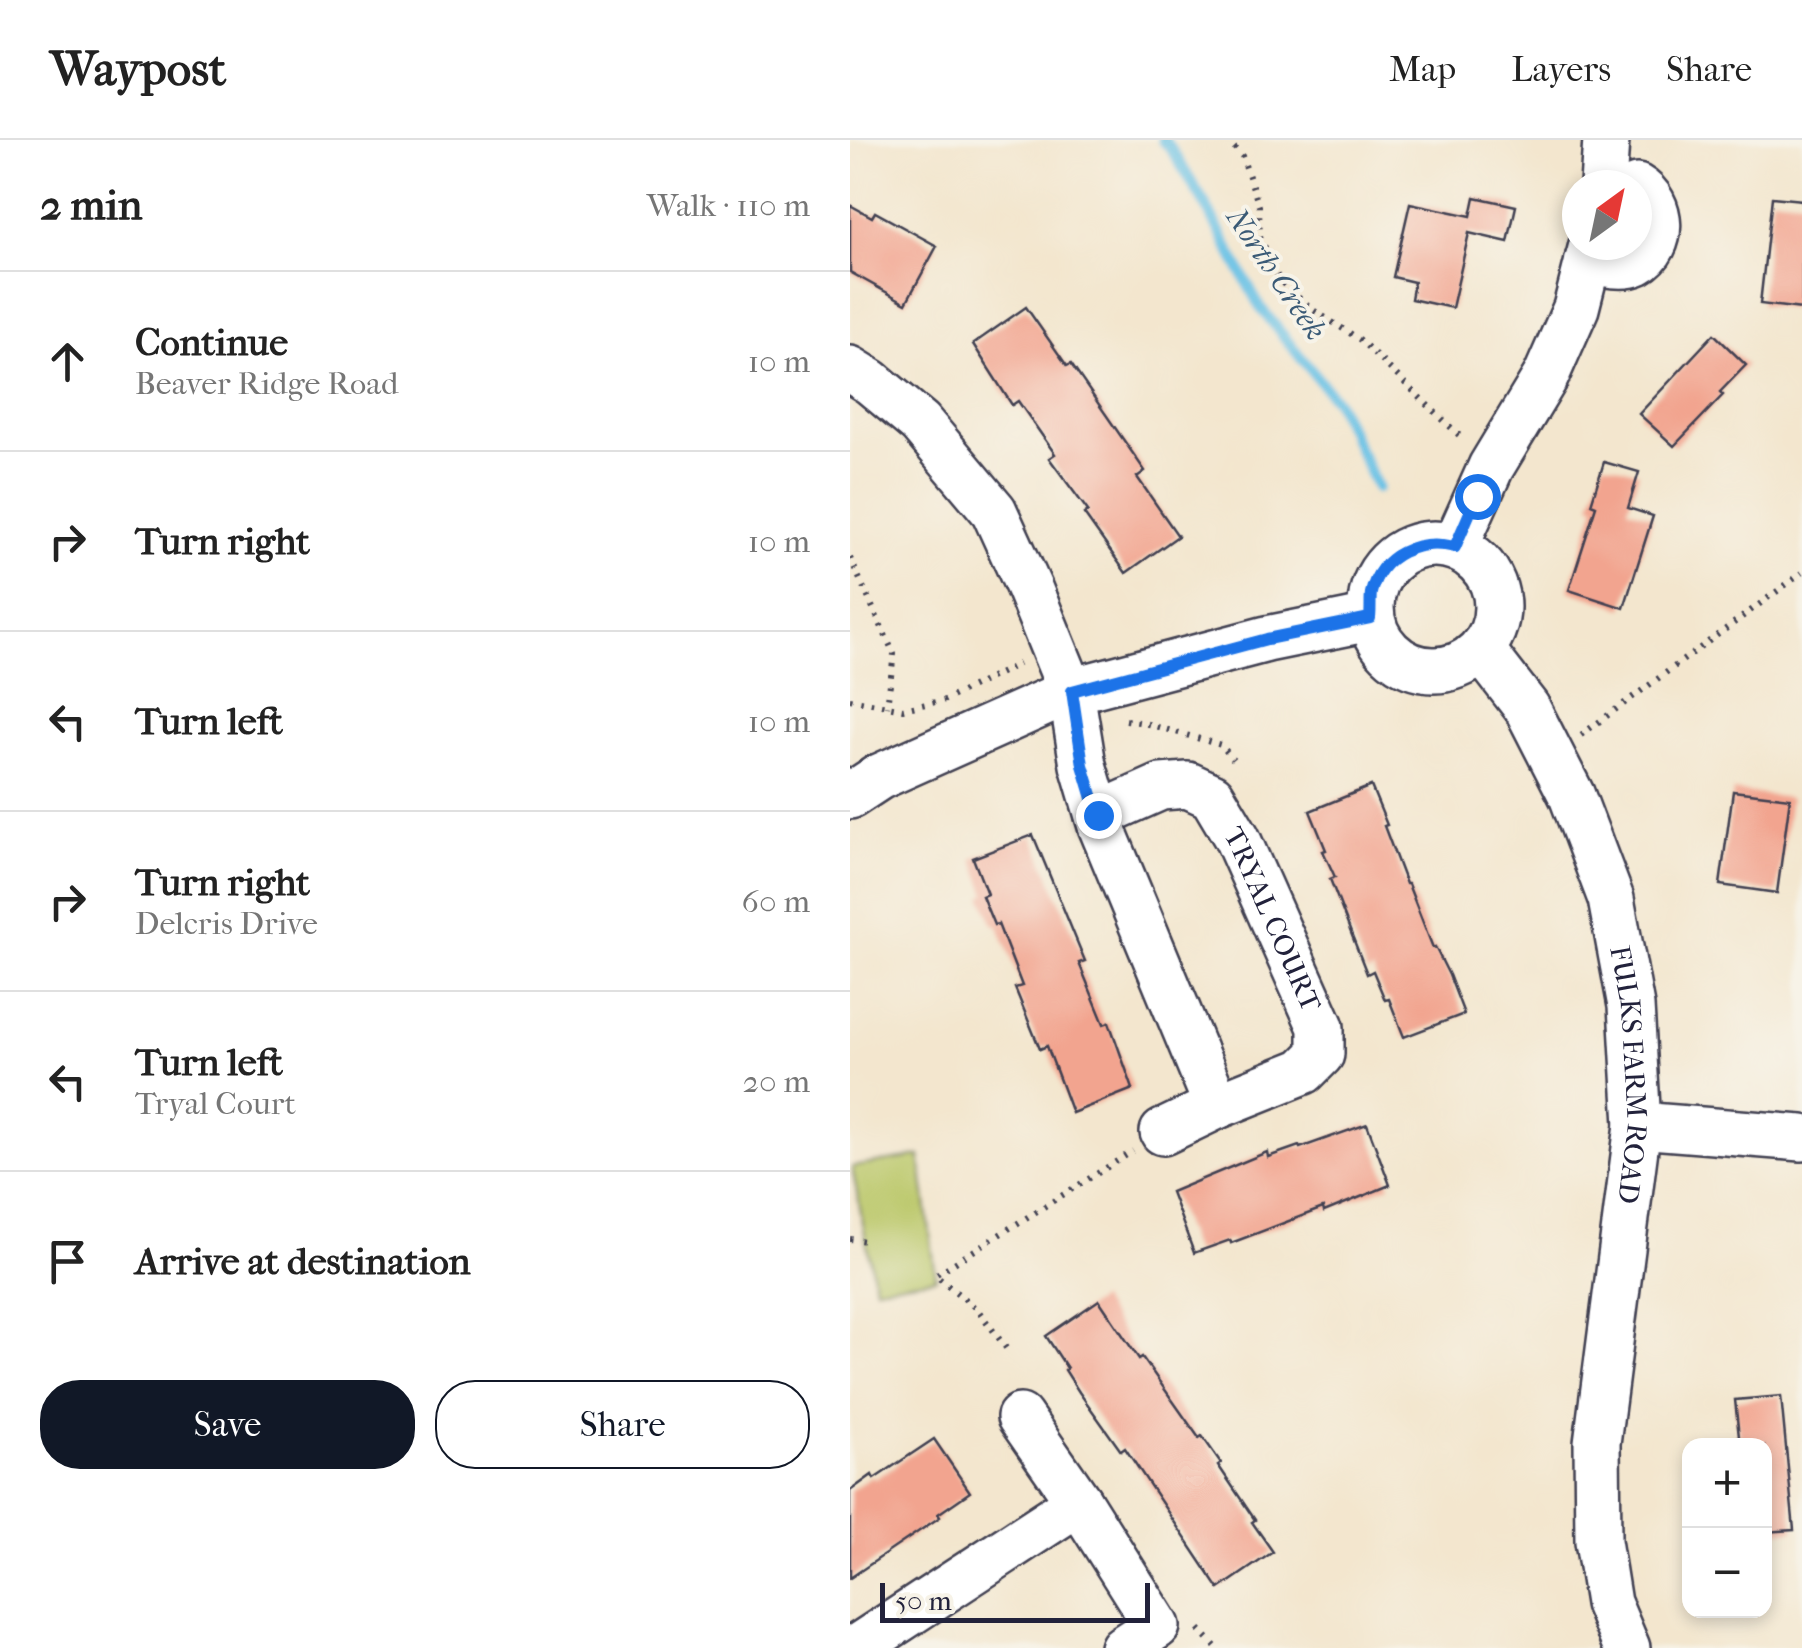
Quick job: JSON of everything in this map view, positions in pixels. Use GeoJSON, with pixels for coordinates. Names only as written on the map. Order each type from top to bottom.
{"type":"FeatureCollection","features":[{"type":"Feature","properties":{"kind":"street"},"geometry":{"type":"LineString","coordinates":[[1652,200],[1658,220],[1652,244]]}},
{"type":"Feature","properties":{"kind":"street"},"geometry":{"type":"LineString","coordinates":[[1455,547],[1491,467],[1546,376],[1576,308],[1588,260]]}},
{"type":"Feature","properties":{"kind":"street"},"geometry":{"type":"LineString","coordinates":[[1608,260],[1621,266],[1640,260]]}},
{"type":"Feature","properties":{"kind":"street"},"geometry":{"type":"LineString","coordinates":[[850,369],[920,423],[994,511],[1072,691],[1083,765],[1098,815],[1218,1106]]}},
{"type":"Feature","properties":{"kind":"street"},"geometry":{"type":"LineString","coordinates":[[1417,545],[1455,547],[1482,565],[1495,589],[1496,623],[1482,650],[1446,670],[1420,670],[1396,658],[1380,642],[1370,618],[1371,592],[1382,568],[1396,555],[1417,545]]}},
{"type":"Feature","properties":{"kind":"street"},"geometry":{"type":"LineString","coordinates":[[850,796],[879,777],[1072,691],[1267,639],[1370,618]]}},
{"type":"Feature","properties":{"kind":"street","name":"FULKS FARM ROAD"},"geometry":{"type":"LineString","coordinates":[[1482,650],[1527,708],[1572,796],[1611,899],[1630,1006],[1638,1126],[1597,1443],[1598,1541],[1608,1603],[1627,1648]]}},
{"type":"Feature","properties":{"kind":"street","name":"TRYAL COURT"},"geometry":{"type":"LineString","coordinates":[[1098,815],[1161,787],[1188,785],[1212,796],[1236,838],[1321,1026],[1320,1054],[1304,1071],[1164,1132]]}},
{"type":"Feature","properties":{"kind":"street"},"geometry":{"type":"LineString","coordinates":[[1638,1126],[1802,1138]]}},
{"type":"Feature","properties":{"kind":"street"},"geometry":{"type":"LineString","coordinates":[[1020,1417],[1079,1502],[1156,1626],[1123,1648]]}},
{"type":"Feature","properties":{"kind":"street"},"geometry":{"type":"LineString","coordinates":[[856,1648],[1079,1502]]}},
{"type":"Feature","properties":{"kind":"path"},"geometry":{"type":"LineString","coordinates":[[1228,140],[1242,156],[1259,206],[1260,236],[1279,280],[1310,308],[1359,338],[1491,467]]}},
{"type":"Feature","properties":{"kind":"path"},"geometry":{"type":"LineString","coordinates":[[850,558],[894,654],[887,706]]}},
{"type":"Feature","properties":{"kind":"path"},"geometry":{"type":"LineString","coordinates":[[1552,756],[1802,573]]}},
{"type":"Feature","properties":{"kind":"path"},"geometry":{"type":"LineString","coordinates":[[850,699],[903,709],[945,700],[1054,648]]}},
{"type":"Feature","properties":{"kind":"path"},"geometry":{"type":"LineString","coordinates":[[1006,1348],[978,1310],[935,1275],[1164,1132]]}},
{"type":"Feature","properties":{"kind":"path"},"geometry":{"type":"LineString","coordinates":[[850,1239],[866,1240]]}},
{"type":"Feature","properties":{"kind":"path"},"geometry":{"type":"LineString","coordinates":[[1199,1629],[1217,1648]]}},
{"type":"Feature","properties":{"kind":"green space"},"geometry":{"type":"Polygon","coordinates":[[[920,1156],[936,1278],[875,1287],[852,1167],[920,1156]]]}},
{"type":"Feature","properties":{"kind":"building"},"geometry":{"type":"Polygon","coordinates":[[[1475,197],[1516,206],[1508,242],[1469,233],[1452,308],[1411,299],[1414,282],[1393,277],[1410,203],[1471,216],[1475,197]]]}},
{"type":"Feature","properties":{"kind":"building"},"geometry":{"type":"Polygon","coordinates":[[[1772,197],[1802,200],[1802,309],[1760,304],[1772,197]]]}},
{"type":"Feature","properties":{"kind":"building"},"geometry":{"type":"Polygon","coordinates":[[[850,205],[872,217],[875,212],[937,246],[906,303],[850,272],[850,205]]]}},
{"type":"Feature","properties":{"kind":"building"},"geometry":{"type":"Polygon","coordinates":[[[1026,307],[1145,471],[1137,477],[1178,536],[1126,573],[1049,458],[1055,454],[1018,401],[1012,405],[973,344],[1026,307]]]}},
{"type":"Feature","properties":{"kind":"building"},"geometry":{"type":"Polygon","coordinates":[[[1714,334],[1746,365],[1674,446],[1639,414],[1714,334]]]}},
{"type":"Feature","properties":{"kind":"building"},"geometry":{"type":"Polygon","coordinates":[[[1604,462],[1639,472],[1628,508],[1653,516],[1624,608],[1569,590],[1596,506],[1591,504],[1604,462]]]}},
{"type":"Feature","properties":{"kind":"building"},"geometry":{"type":"Polygon","coordinates":[[[1371,786],[1406,884],[1464,1014],[1404,1037],[1373,971],[1367,974],[1330,879],[1335,877],[1310,811],[1371,786]]]}},
{"type":"Feature","properties":{"kind":"building"},"geometry":{"type":"Polygon","coordinates":[[[1733,791],[1790,798],[1777,893],[1720,885],[1733,791]]]}},
{"type":"Feature","properties":{"kind":"building"},"geometry":{"type":"Polygon","coordinates":[[[1033,835],[1085,961],[1079,963],[1104,1024],[1109,1022],[1133,1089],[1072,1113],[1047,1046],[1040,1049],[1015,988],[1022,986],[998,924],[994,925],[982,896],[987,894],[973,858],[1033,835]]]}},
{"type":"Feature","properties":{"kind":"building"},"geometry":{"type":"Polygon","coordinates":[[[1367,1124],[1390,1185],[1324,1212],[1323,1208],[1194,1253],[1171,1192],[1267,1152],[1268,1157],[1367,1124]]]}},
{"type":"Feature","properties":{"kind":"building"},"geometry":{"type":"Polygon","coordinates":[[[1099,1300],[1139,1359],[1142,1357],[1221,1463],[1218,1465],[1273,1552],[1219,1589],[1125,1448],[1121,1451],[1079,1392],[1046,1336],[1099,1300]]]}},
{"type":"Feature","properties":{"kind":"building"},"geometry":{"type":"Polygon","coordinates":[[[1781,1396],[1794,1530],[1772,1531],[1772,1438],[1739,1438],[1735,1400],[1781,1396]]]}},
{"type":"Feature","properties":{"kind":"building"},"geometry":{"type":"Polygon","coordinates":[[[934,1439],[970,1492],[850,1578],[850,1491],[934,1439]]]}},
{"type":"Feature","properties":{"kind":"waterway","name":"North Creek"},"geometry":{"type":"LineString","coordinates":[[1162,140],[1205,204],[1260,307],[1336,401],[1377,488]]}},
{"type":"Feature","properties":{"kind":"route"},"geometry":{"type":"LineString","coordinates":[[1098,815],[1083,765],[1072,691],[1267,639],[1370,618],[1371,592],[1382,568],[1396,555],[1417,545],[1455,547],[1477,496]]}}]}
